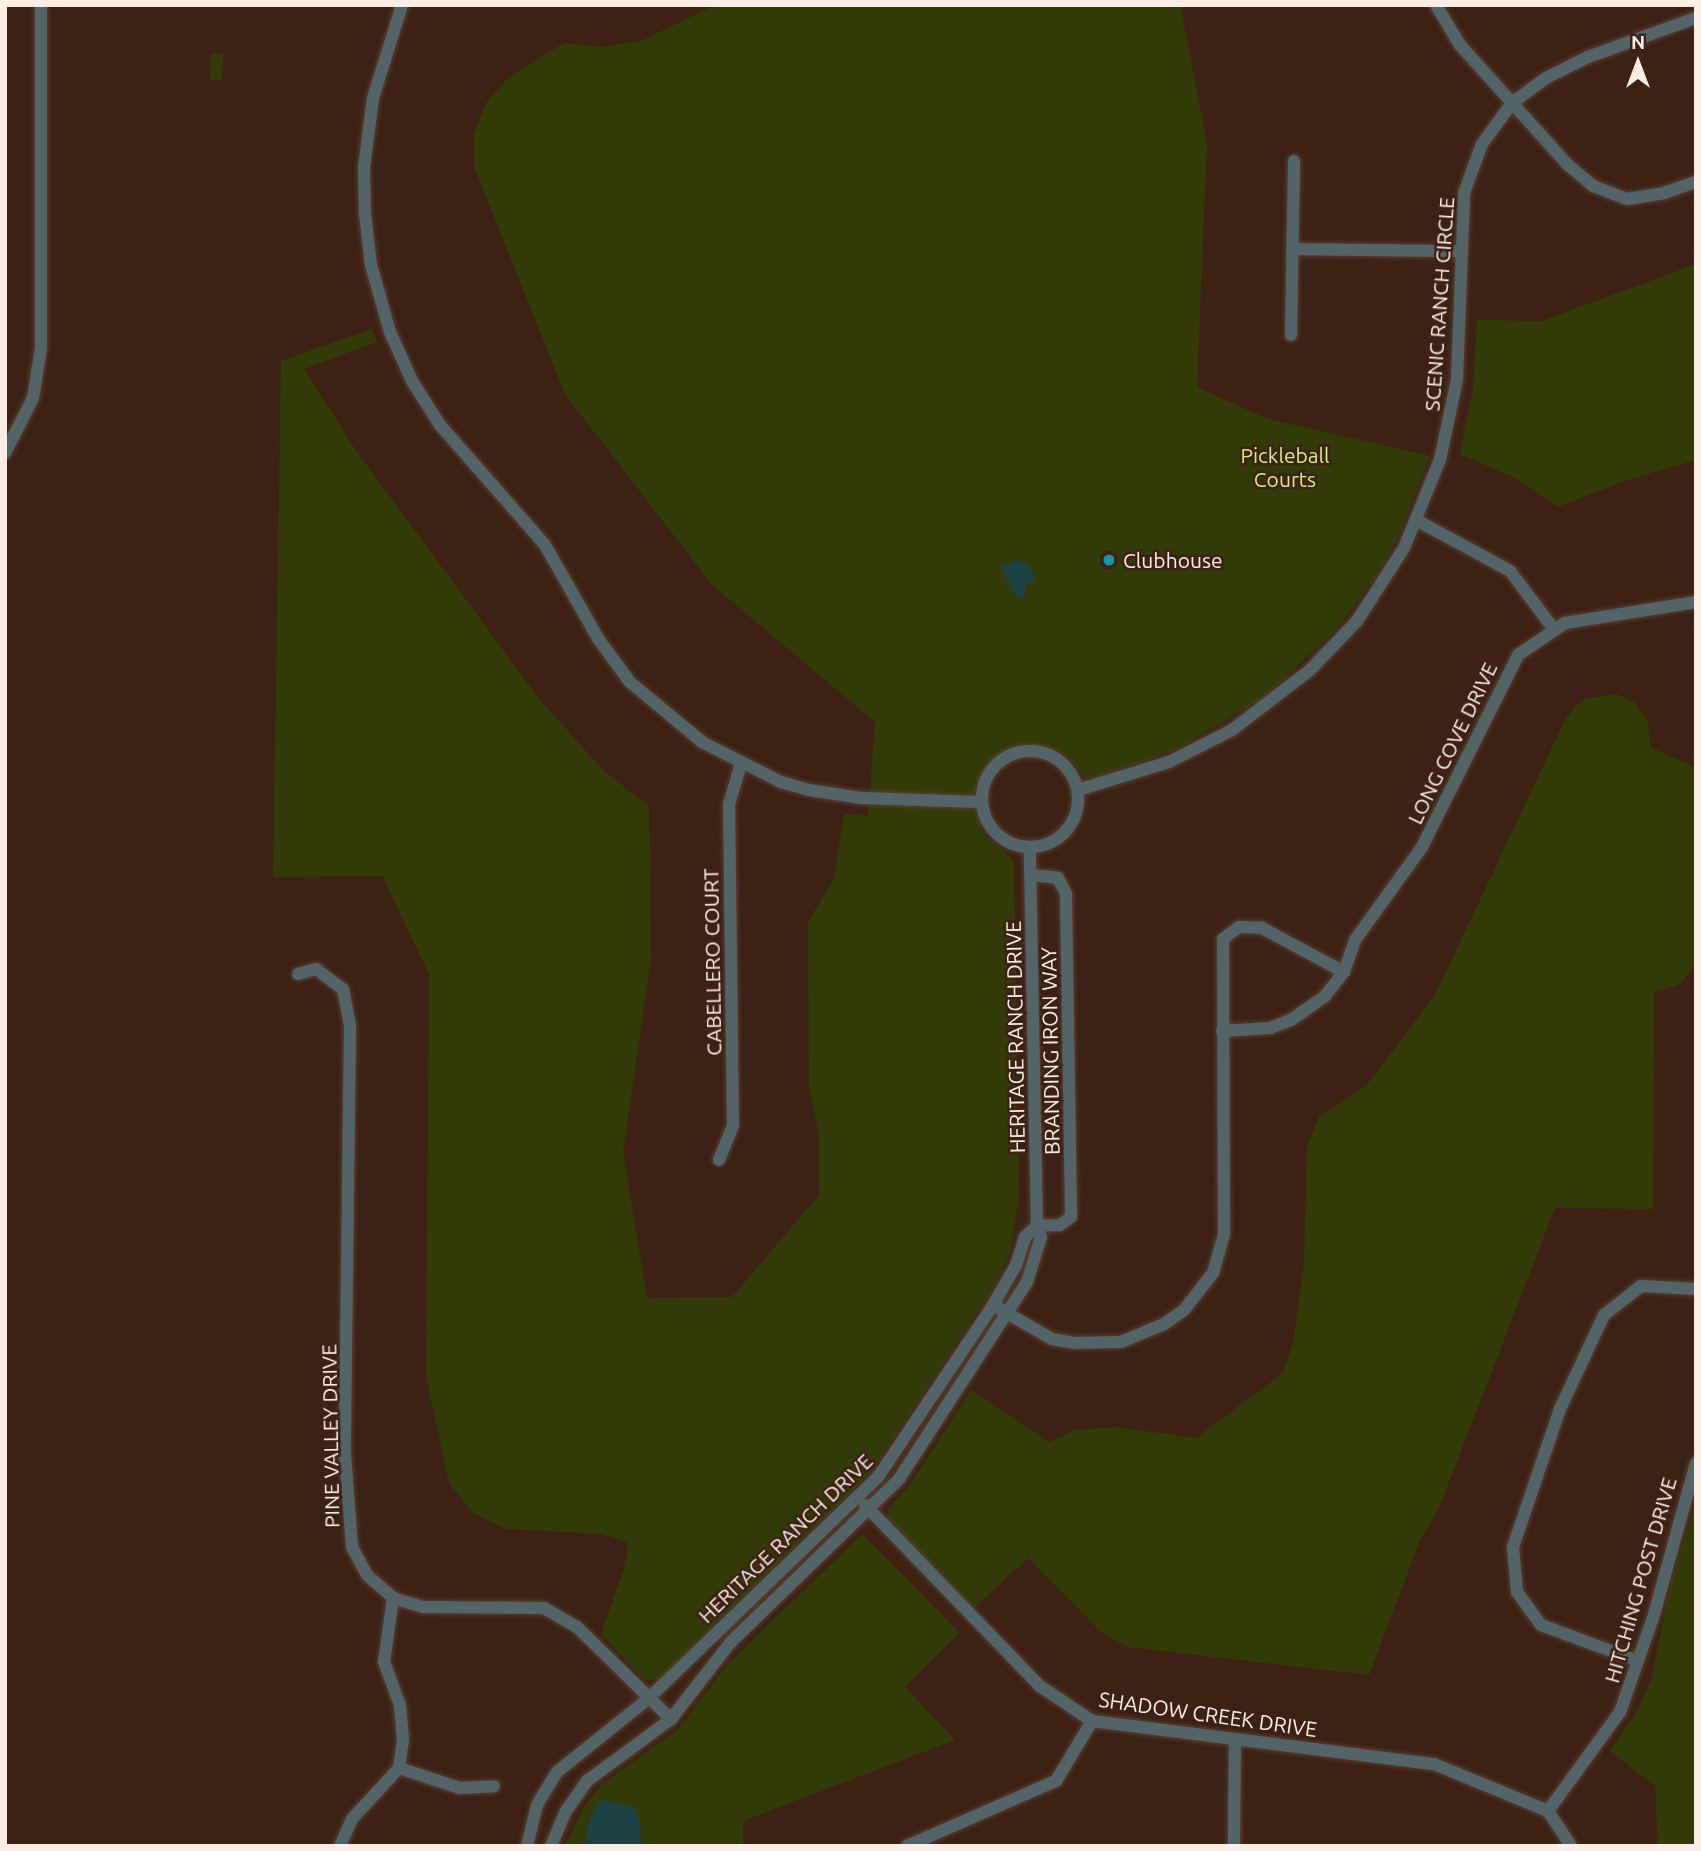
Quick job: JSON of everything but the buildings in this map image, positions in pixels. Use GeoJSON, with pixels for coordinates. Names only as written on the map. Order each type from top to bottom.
{"type":"FeatureCollection","features":[{"type":"Feature","properties":{"kind":"street"},"geometry":{"type":"LineString","coordinates":[[5,453],[33,398],[41,348],[41,5]]}},
{"type":"Feature","properties":{"kind":"street"},"geometry":{"type":"LineString","coordinates":[[402,5],[373,98],[363,192],[371,265],[401,358],[425,404],[456,447],[545,545],[599,640],[629,682],[672,721],[741,764],[782,782],[835,795],[982,802]]}},
{"type":"Feature","properties":{"kind":"street"},"geometry":{"type":"LineString","coordinates":[[1436,5],[1460,46],[1579,177],[1609,194],[1646,198],[1696,182]]}},
{"type":"Feature","properties":{"kind":"street","name":"SCENIC RANCH CIRCLE"},"geometry":{"type":"LineString","coordinates":[[1078,790],[1138,774],[1208,744],[1287,691],[1357,621],[1418,521],[1440,460],[1454,401],[1469,177],[1491,129],[1512,103],[1567,66],[1696,18]]}},
{"type":"Feature","properties":{"kind":"street"},"geometry":{"type":"LineString","coordinates":[[1290,335],[1294,161]]}},
{"type":"Feature","properties":{"kind":"street"},"geometry":{"type":"LineString","coordinates":[[1292,249],[1462,251]]}},
{"type":"Feature","properties":{"kind":"street"},"geometry":{"type":"LineString","coordinates":[[1418,521],[1473,547],[1510,571],[1525,586],[1553,628],[1696,602]]}},
{"type":"Feature","properties":{"kind":"street","name":"LONG COVE DRIVE"},"geometry":{"type":"LineString","coordinates":[[1222,1031],[1270,1028],[1291,1020],[1325,996],[1344,972],[1355,940],[1423,847],[1510,665],[1553,628]]}},
{"type":"Feature","properties":{"kind":"street"},"geometry":{"type":"LineString","coordinates":[[1033,751],[1062,763],[1078,790],[1075,818],[1068,830],[1044,846],[1030,848],[1009,842],[992,829],[982,802],[984,786],[996,765],[1017,753],[1033,751]]}},
{"type":"Feature","properties":{"kind":"street","name":"CABELLERO COURT"},"geometry":{"type":"LineString","coordinates":[[719,1160],[733,1125],[729,804],[741,764]]}},
{"type":"Feature","properties":{"kind":"street","name":"HERITAGE RANCH DRIVE"},"geometry":{"type":"LineString","coordinates":[[551,1846],[566,1811],[587,1781],[671,1719],[731,1642],[870,1511],[899,1479],[1007,1315],[1037,1259],[1041,1237],[1037,1226],[1030,848]]}},
{"type":"Feature","properties":{"kind":"street","name":"BRANDING IRON WAY"},"geometry":{"type":"LineString","coordinates":[[1031,875],[1058,878],[1066,908],[1072,1207],[1067,1223],[1037,1226]]}},
{"type":"Feature","properties":{"kind":"street"},"geometry":{"type":"LineString","coordinates":[[993,1305],[1052,1339],[1121,1342],[1164,1324],[1202,1291],[1224,1235],[1223,939],[1239,927],[1262,928],[1344,972]]}},
{"type":"Feature","properties":{"kind":"street","name":"PINE VALLEY DRIVE"},"geometry":{"type":"LineString","coordinates":[[298,974],[316,969],[343,989],[350,1026],[345,1454],[352,1547],[367,1575],[393,1598],[423,1607],[544,1608],[577,1627],[671,1719]]}},
{"type":"Feature","properties":{"kind":"street","name":"HERITAGE RANCH DRIVE"},"geometry":{"type":"LineString","coordinates":[[527,1846],[534,1812],[549,1782],[649,1698],[858,1497],[891,1459],[993,1305],[1016,1265],[1025,1237],[1037,1226]]}},
{"type":"Feature","properties":{"kind":"street"},"geometry":{"type":"LineString","coordinates":[[1638,1661],[1541,1625],[1517,1592],[1513,1547],[1560,1409],[1604,1315],[1641,1286],[1696,1289]]}},
{"type":"Feature","properties":{"kind":"street","name":"HITCHING POST DRIVE"},"geometry":{"type":"LineString","coordinates":[[1548,1811],[1620,1712],[1638,1661],[1696,1463]]}},
{"type":"Feature","properties":{"kind":"street","name":"SHADOW CREEK DRIVE"},"geometry":{"type":"LineString","coordinates":[[858,1497],[1040,1686],[1092,1721],[1434,1764],[1548,1811]]}},
{"type":"Feature","properties":{"kind":"street"},"geometry":{"type":"LineString","coordinates":[[340,1846],[352,1819],[399,1768],[403,1739],[400,1705],[384,1662],[393,1598]]}},
{"type":"Feature","properties":{"kind":"street"},"geometry":{"type":"LineString","coordinates":[[907,1846],[1056,1781],[1092,1721]]}},
{"type":"Feature","properties":{"kind":"street"},"geometry":{"type":"LineString","coordinates":[[1234,1846],[1235,1739]]}},
{"type":"Feature","properties":{"kind":"street"},"geometry":{"type":"LineString","coordinates":[[399,1768],[460,1788],[494,1787]]}},
{"type":"Feature","properties":{"kind":"street"},"geometry":{"type":"LineString","coordinates":[[1548,1811],[1570,1846]]}},
{"type":"Feature","properties":{"kind":"green space","name":"Pickleball Courts"},"geometry":{"type":"Polygon","coordinates":[[[715,5],[1180,5],[1207,143],[1197,387],[1268,419],[1430,456],[1399,536],[1377,575],[1334,632],[1263,698],[1179,748],[1095,779],[1087,779],[1069,759],[1043,746],[1009,749],[987,768],[976,788],[982,833],[1011,857],[1014,866],[1019,1196],[1011,1250],[994,1287],[871,1472],[658,1680],[645,1680],[601,1634],[625,1566],[628,1542],[601,1534],[506,1529],[473,1513],[449,1483],[426,1376],[429,974],[382,876],[273,877],[281,361],[372,329],[377,342],[304,369],[357,452],[540,700],[604,771],[649,806],[651,957],[623,1152],[647,1298],[732,1297],[819,1195],[819,1132],[809,1089],[808,921],[834,879],[844,814],[868,816],[875,722],[712,585],[565,394],[474,166],[474,134],[486,103],[509,77],[564,43],[603,47],[641,41],[715,5]]]}},
{"type":"Feature","properties":{"kind":"green space"},"geometry":{"type":"Polygon","coordinates":[[[211,53],[223,54],[222,80],[210,80],[211,53]]]}},
{"type":"Feature","properties":{"kind":"green space"},"geometry":{"type":"Polygon","coordinates":[[[1696,264],[1696,460],[1627,480],[1558,507],[1515,478],[1460,454],[1473,389],[1477,320],[1542,321],[1696,264]]]}},
{"type":"Feature","properties":{"kind":"green space"},"geometry":{"type":"Polygon","coordinates":[[[1616,694],[1634,702],[1648,723],[1650,747],[1696,768],[1696,964],[1679,985],[1654,992],[1653,1209],[1555,1208],[1439,1508],[1420,1540],[1369,1675],[1127,1647],[1101,1632],[1028,1558],[972,1610],[887,1521],[888,1509],[909,1486],[971,1390],[1050,1442],[1075,1430],[1116,1427],[1196,1438],[1283,1373],[1293,1343],[1304,1264],[1307,1147],[1319,1117],[1366,1086],[1435,995],[1566,718],[1581,700],[1616,694]]]}},
{"type":"Feature","properties":{"kind":"green space"},"geometry":{"type":"Polygon","coordinates":[[[1696,1502],[1696,1846],[1658,1846],[1655,1786],[1610,1751],[1638,1709],[1651,1680],[1670,1586],[1696,1502]]]}},
{"type":"Feature","properties":{"kind":"green space"},"geometry":{"type":"Polygon","coordinates":[[[862,1534],[960,1633],[905,1687],[955,1740],[743,1821],[743,1846],[565,1846],[583,1808],[603,1783],[676,1731],[729,1663],[862,1534]]]}},
{"type":"Feature","properties":{"kind":"water"},"geometry":{"type":"Polygon","coordinates":[[[1018,560],[1029,566],[1036,578],[1025,586],[1025,594],[1017,598],[1000,567],[1018,560]]]}},
{"type":"Feature","properties":{"kind":"water"},"geometry":{"type":"Polygon","coordinates":[[[601,1800],[634,1807],[640,1820],[641,1846],[585,1846],[589,1820],[601,1800]]]}},
{"type":"Feature","properties":{"kind":"place","name":"Clubhouse"},"geometry":{"type":"Point","coordinates":[1109,560]}}]}
